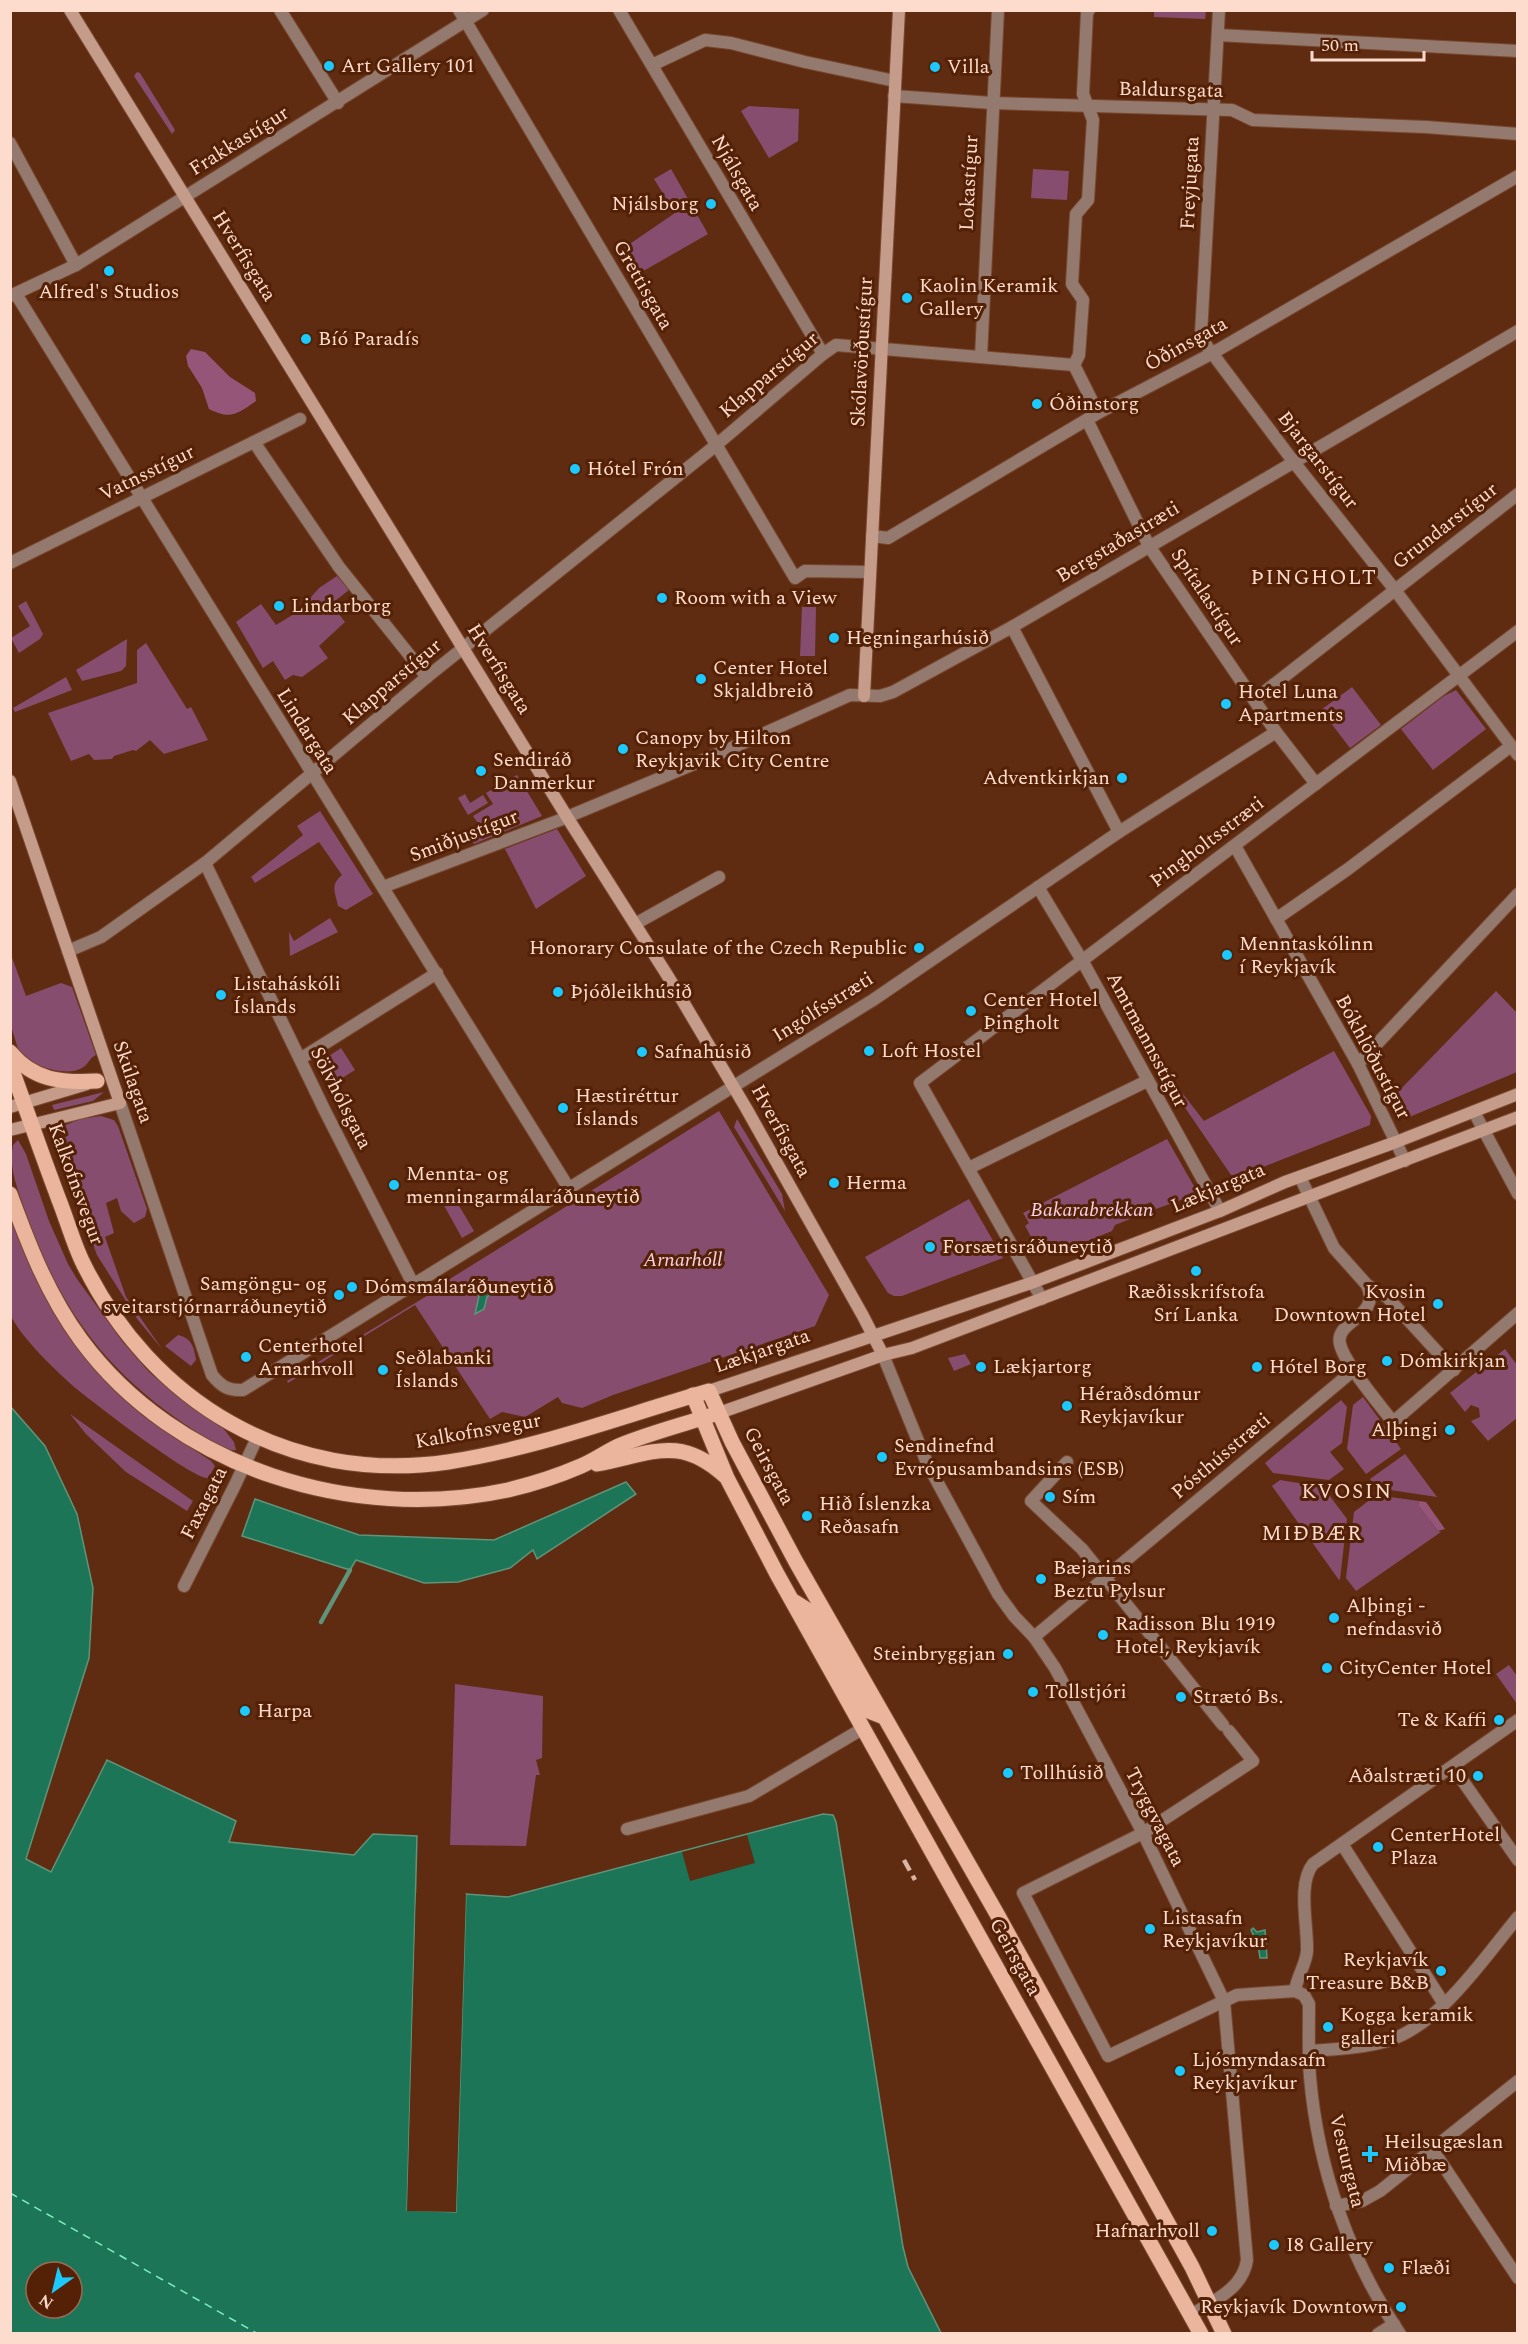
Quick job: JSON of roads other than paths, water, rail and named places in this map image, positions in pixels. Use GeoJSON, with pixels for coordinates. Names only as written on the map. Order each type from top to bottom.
{"type":"FeatureCollection","features":[{"type":"Feature","properties":{"kind":"main road"},"geometry":{"type":"LineString","coordinates":[[10,1052],[22,1065],[52,1081],[104,1079]]}},
{"type":"Feature","properties":{"kind":"main road","name":"Kalkofnsvegur"},"geometry":{"type":"LineString","coordinates":[[10,1064],[17,1105],[31,1125],[81,1260],[115,1318],[154,1365],[179,1389],[257,1438],[303,1454],[345,1462],[383,1465],[440,1463],[488,1455],[570,1436],[693,1395]]}},
{"type":"Feature","properties":{"kind":"main road"},"geometry":{"type":"LineString","coordinates":[[11,1195],[47,1286],[82,1341],[105,1369],[134,1397],[168,1424],[244,1467],[338,1492],[409,1500],[463,1497],[508,1490],[543,1480],[582,1466],[621,1445],[702,1418]]}},
{"type":"Feature","properties":{"kind":"main road","name":"Lækjargata"},"geometry":{"type":"LineString","coordinates":[[693,1395],[709,1391]]}},
{"type":"Feature","properties":{"kind":"main road","name":"Geirsgata"},"geometry":{"type":"LineString","coordinates":[[709,1391],[796,1562],[997,1914],[1210,2303],[1224,2334]]}},
{"type":"Feature","properties":{"kind":"main road","name":"Geirsgata"},"geometry":{"type":"LineString","coordinates":[[693,1395],[728,1478],[792,1600],[1201,2334]]}},
{"type":"Feature","properties":{"kind":"main road","name":"Lækjargata"},"geometry":{"type":"LineString","coordinates":[[702,1418],[719,1413]]}},
{"type":"Feature","properties":{"kind":"main road","name":"Geirsgata"},"geometry":{"type":"LineString","coordinates":[[582,1466],[657,1450],[674,1450],[703,1458],[728,1478]]}},
{"type":"Feature","properties":{"kind":"main road","name":"Geirsgata"},"geometry":{"type":"LineString","coordinates":[[792,1600],[811,1612],[866,1710],[884,1717]]}},
{"type":"Feature","properties":{"kind":"street","name":"Hverfisgata"},"geometry":{"type":"LineString","coordinates":[[70,10],[733,1085],[883,1355]]}},
{"type":"Feature","properties":{"kind":"street"},"geometry":{"type":"LineString","coordinates":[[280,10],[338,103]]}},
{"type":"Feature","properties":{"kind":"street","name":"Grettisgata"},"geometry":{"type":"LineString","coordinates":[[459,10],[795,578],[806,571],[870,572]]}},
{"type":"Feature","properties":{"kind":"street","name":"Frakkastígur"},"geometry":{"type":"LineString","coordinates":[[13,295],[76,265],[338,103],[483,10]]}},
{"type":"Feature","properties":{"kind":"street","name":"Njálsgata"},"geometry":{"type":"LineString","coordinates":[[619,10],[724,190],[824,354]]}},
{"type":"Feature","properties":{"kind":"street","name":"Skólavörðustígur"},"geometry":{"type":"LineString","coordinates":[[864,696],[899,10]]}},
{"type":"Feature","properties":{"kind":"street","name":"Lokastígur"},"geometry":{"type":"LineString","coordinates":[[981,357],[998,10]]}},
{"type":"Feature","properties":{"kind":"street"},"geometry":{"type":"LineString","coordinates":[[1089,10],[1083,94],[1093,120],[1088,200],[1076,214],[1072,285],[1083,300],[1079,355],[1074,365],[1098,413]]}},
{"type":"Feature","properties":{"kind":"street","name":"Freyjugata"},"geometry":{"type":"LineString","coordinates":[[1211,354],[1201,334],[1219,10]]}},
{"type":"Feature","properties":{"kind":"street"},"geometry":{"type":"LineString","coordinates":[[1218,35],[1518,51]]}},
{"type":"Feature","properties":{"kind":"street"},"geometry":{"type":"LineString","coordinates":[[652,64],[705,40],[731,43],[805,62],[895,81]]}},
{"type":"Feature","properties":{"kind":"street","name":"Baldursgata"},"geometry":{"type":"LineString","coordinates":[[894,96],[1088,107],[1232,110],[1253,120],[1426,127],[1518,134]]}},
{"type":"Feature","properties":{"kind":"street"},"geometry":{"type":"LineString","coordinates":[[10,143],[76,265]]}},
{"type":"Feature","properties":{"kind":"street","name":"Óðinsgata"},"geometry":{"type":"LineString","coordinates":[[872,536],[888,538],[1098,413],[1211,354],[1518,176]]}},
{"type":"Feature","properties":{"kind":"street","name":"Lindargata"},"geometry":{"type":"LineString","coordinates":[[13,295],[437,973],[568,1187]]}},
{"type":"Feature","properties":{"kind":"street","name":"Bergstaðastræti"},"geometry":{"type":"LineString","coordinates":[[725,752],[850,695],[880,696],[893,692],[1012,627],[1518,331]]}},
{"type":"Feature","properties":{"kind":"street","name":"Klapparstígur"},"geometry":{"type":"LineString","coordinates":[[68,951],[101,938],[205,863],[427,677],[715,446],[836,345],[1074,365]]}},
{"type":"Feature","properties":{"kind":"street","name":"Bjargarstígur"},"geometry":{"type":"LineString","coordinates":[[1211,354],[1395,590],[1514,750]]}},
{"type":"Feature","properties":{"kind":"street","name":"Vatnsstígur"},"geometry":{"type":"LineString","coordinates":[[10,563],[300,419]]}},
{"type":"Feature","properties":{"kind":"street","name":"Spítalastígur"},"geometry":{"type":"LineString","coordinates":[[1087,420],[1149,546],[1276,732],[1316,784]]}},
{"type":"Feature","properties":{"kind":"street"},"geometry":{"type":"LineString","coordinates":[[254,442],[339,567],[427,677]]}},
{"type":"Feature","properties":{"kind":"street","name":"Grundarstígur"},"geometry":{"type":"LineString","coordinates":[[1254,700],[1518,494]]}},
{"type":"Feature","properties":{"kind":"street"},"geometry":{"type":"LineString","coordinates":[[1012,627],[1119,832]]}},
{"type":"Feature","properties":{"kind":"street","name":"Þingholtsstræti"},"geometry":{"type":"LineString","coordinates":[[969,1168],[920,1083],[1518,631]]}},
{"type":"Feature","properties":{"kind":"street","name":"Ingólfsstræti"},"geometry":{"type":"LineString","coordinates":[[227,1389],[243,1390],[253,1384],[873,1000],[1119,832],[1276,732]]}},
{"type":"Feature","properties":{"kind":"street"},"geometry":{"type":"LineString","coordinates":[[1276,919],[1514,750]]}},
{"type":"Feature","properties":{"kind":"street","name":"Smiðjustígur"},"geometry":{"type":"LineString","coordinates":[[383,888],[567,817],[725,752]]}},
{"type":"Feature","properties":{"kind":"street","name":"Skúlagata"},"geometry":{"type":"LineString","coordinates":[[10,780],[68,951],[104,1079],[120,1103],[212,1376],[227,1389]]}},
{"type":"Feature","properties":{"kind":"street","name":"Bókhlöðustígur"},"geometry":{"type":"LineString","coordinates":[[1235,846],[1358,1064],[1405,1161]]}},
{"type":"Feature","properties":{"kind":"street","name":"Sölvhólsgata"},"geometry":{"type":"LineString","coordinates":[[205,863],[413,1284]]}},
{"type":"Feature","properties":{"kind":"street"},"geometry":{"type":"LineString","coordinates":[[635,924],[718,877]]}},
{"type":"Feature","properties":{"kind":"street","name":"Amtmannsstígur"},"geometry":{"type":"LineString","coordinates":[[1038,887],[1083,962],[1146,1081],[1220,1211]]}},
{"type":"Feature","properties":{"kind":"street"},"geometry":{"type":"LineString","coordinates":[[1358,1064],[1518,894]]}},
{"type":"Feature","properties":{"kind":"street"},"geometry":{"type":"LineString","coordinates":[[300,1059],[437,973]]}},
{"type":"Feature","properties":{"kind":"street"},"geometry":{"type":"LineString","coordinates":[[17,1105],[104,1079]]}},
{"type":"Feature","properties":{"kind":"street"},"geometry":{"type":"LineString","coordinates":[[1042,1299],[969,1168],[1146,1081]]}},
{"type":"Feature","properties":{"kind":"street","name":"Lækjargata"},"geometry":{"type":"LineString","coordinates":[[709,1391],[1034,1282],[1518,1094]]}},
{"type":"Feature","properties":{"kind":"street"},"geometry":{"type":"LineString","coordinates":[[10,1130],[120,1103]]}},
{"type":"Feature","properties":{"kind":"street"},"geometry":{"type":"LineString","coordinates":[[1474,1112],[1518,1194]]}},
{"type":"Feature","properties":{"kind":"street","name":"Lækjargata"},"geometry":{"type":"LineString","coordinates":[[719,1413],[883,1355],[912,1348],[1518,1117]]}},
{"type":"Feature","properties":{"kind":"street"},"geometry":{"type":"LineString","coordinates":[[1300,1177],[1334,1248],[1367,1285],[1387,1296],[1454,1370]]}},
{"type":"Feature","properties":{"kind":"street"},"geometry":{"type":"LineString","coordinates":[[1367,1285],[1370,1295],[1368,1306],[1345,1328],[1340,1343],[1354,1370],[1393,1422],[1518,1313]]}},
{"type":"Feature","properties":{"kind":"street","name":"Tryggvagata"},"geometry":{"type":"LineString","coordinates":[[883,1355],[927,1462],[998,1594],[1014,1616],[1034,1637],[1055,1668],[1143,1833],[1224,2001],[1247,2260],[1246,2269],[1238,2284],[1191,2315]]}},
{"type":"Feature","properties":{"kind":"street","name":"Pósthússtræti"},"geometry":{"type":"LineString","coordinates":[[1034,1637],[1354,1370]]}},
{"type":"Feature","properties":{"kind":"street","name":"Faxagata"},"geometry":{"type":"LineString","coordinates":[[184,1586],[257,1438]]}},
{"type":"Feature","properties":{"kind":"street"},"geometry":{"type":"LineString","coordinates":[[1067,1462],[1031,1501],[1082,1549],[1106,1577],[1253,1761],[1143,1833],[1023,1893],[1108,2056],[1237,1995],[1295,1991],[1296,1981],[1306,1953],[1306,1879],[1313,1864],[1516,1726]]}},
{"type":"Feature","properties":{"kind":"street"},"geometry":{"type":"LineString","coordinates":[[627,1829],[749,1796],[862,1729]]}},
{"type":"Feature","properties":{"kind":"street"},"geometry":{"type":"LineString","coordinates":[[1453,1767],[1518,1860]]}},
{"type":"Feature","properties":{"kind":"street"},"geometry":{"type":"LineString","coordinates":[[1342,1844],[1444,2004]]}},
{"type":"Feature","properties":{"kind":"street"},"geometry":{"type":"LineString","coordinates":[[1309,2051],[1357,2047],[1386,2041],[1411,2030],[1444,2004],[1517,1918]]}},
{"type":"Feature","properties":{"kind":"street","name":"Vesturgata"},"geometry":{"type":"LineString","coordinates":[[1295,1991],[1304,1995],[1309,2004],[1312,2094],[1336,2206],[1373,2292],[1397,2329]]}},
{"type":"Feature","properties":{"kind":"street"},"geometry":{"type":"LineString","coordinates":[[1336,2206],[1371,2196],[1433,2150],[1518,2080]]}},
{"type":"Feature","properties":{"kind":"street"},"geometry":{"type":"LineString","coordinates":[[1433,2150],[1518,2278]]}},
{"type":"Feature","properties":{"kind":"street"},"geometry":{"type":"LineString","coordinates":[[1378,2334],[1397,2329]]}},
{"type":"Feature","properties":{"kind":"waterway"},"geometry":{"type":"LineString","coordinates":[[321,1622],[350,1570]]}},
{"type":"Feature","properties":{"kind":"railway"},"geometry":{"type":"LineString","coordinates":[[904,1860],[915,1880]]}},
{"type":"Feature","properties":{"kind":"place","name":"Art Gallery 101"},"geometry":{"type":"Point","coordinates":[329,66]}},
{"type":"Feature","properties":{"kind":"place","name":"Villa"},"geometry":{"type":"Point","coordinates":[935,67]}},
{"type":"Feature","properties":{"kind":"place","name":"Njálsborg"},"geometry":{"type":"Point","coordinates":[711,204]}},
{"type":"Feature","properties":{"kind":"place","name":"Alfred's Studios"},"geometry":{"type":"Point","coordinates":[109,271]}},
{"type":"Feature","properties":{"kind":"place","name":"Kaolin Keramik Gallery"},"geometry":{"type":"Point","coordinates":[907,298]}},
{"type":"Feature","properties":{"kind":"place","name":"Bíó Paradís"},"geometry":{"type":"Point","coordinates":[306,339]}},
{"type":"Feature","properties":{"kind":"place","name":"Óðinstorg"},"geometry":{"type":"Point","coordinates":[1037,404]}},
{"type":"Feature","properties":{"kind":"place","name":"Hótel Frón"},"geometry":{"type":"Point","coordinates":[575,469]}},
{"type":"Feature","properties":{"kind":"place","name":"Room with a View"},"geometry":{"type":"Point","coordinates":[662,598]}},
{"type":"Feature","properties":{"kind":"place","name":"Lindarborg"},"geometry":{"type":"Point","coordinates":[279,606]}},
{"type":"Feature","properties":{"kind":"place","name":"Hegningarhúsið"},"geometry":{"type":"Point","coordinates":[834,638]}},
{"type":"Feature","properties":{"kind":"place","name":"Center Hotel Skjaldbreið"},"geometry":{"type":"Point","coordinates":[701,679]}},
{"type":"Feature","properties":{"kind":"place","name":"Hotel Luna Apartments"},"geometry":{"type":"Point","coordinates":[1226,704]}},
{"type":"Feature","properties":{"kind":"place","name":"Canopy by Hilton Reykjavik City Centre"},"geometry":{"type":"Point","coordinates":[623,749]}},
{"type":"Feature","properties":{"kind":"place","name":"Sendiráð Danmerkur"},"geometry":{"type":"Point","coordinates":[481,771]}},
{"type":"Feature","properties":{"kind":"place","name":"Adventkirkjan"},"geometry":{"type":"Point","coordinates":[1122,778]}},
{"type":"Feature","properties":{"kind":"place","name":"Honorary Consulate of the Czech Republic"},"geometry":{"type":"Point","coordinates":[919,948]}},
{"type":"Feature","properties":{"kind":"place","name":"Menntaskólinn í Reykjavík"},"geometry":{"type":"Point","coordinates":[1227,955]}},
{"type":"Feature","properties":{"kind":"place","name":"Þjóðleikhúsið"},"geometry":{"type":"Point","coordinates":[558,992]}},
{"type":"Feature","properties":{"kind":"place","name":"Listaháskóli Íslands"},"geometry":{"type":"Point","coordinates":[221,995]}},
{"type":"Feature","properties":{"kind":"place","name":"Center Hotel Þingholt"},"geometry":{"type":"Point","coordinates":[971,1011]}},
{"type":"Feature","properties":{"kind":"place","name":"Loft Hostel"},"geometry":{"type":"Point","coordinates":[869,1051]}},
{"type":"Feature","properties":{"kind":"place","name":"Safnahúsið"},"geometry":{"type":"Point","coordinates":[642,1052]}},
{"type":"Feature","properties":{"kind":"place","name":"Hæstiréttur Íslands"},"geometry":{"type":"Point","coordinates":[563,1108]}},
{"type":"Feature","properties":{"kind":"place","name":"Herma"},"geometry":{"type":"Point","coordinates":[834,1183]}},
{"type":"Feature","properties":{"kind":"place","name":"Mennta- og menningarmálaráðuneytið"},"geometry":{"type":"Point","coordinates":[394,1185]}},
{"type":"Feature","properties":{"kind":"place","name":"Forsætisráðuneytið"},"geometry":{"type":"Point","coordinates":[930,1247]}},
{"type":"Feature","properties":{"kind":"place","name":"Ræðisskrifstofa Srí Lanka"},"geometry":{"type":"Point","coordinates":[1196,1271]}},
{"type":"Feature","properties":{"kind":"place","name":"Dómsmálaráðuneytið"},"geometry":{"type":"Point","coordinates":[352,1287]}},
{"type":"Feature","properties":{"kind":"place","name":"Samgöngu- og sveitarstjórnarráðuneytið"},"geometry":{"type":"Point","coordinates":[339,1295]}},
{"type":"Feature","properties":{"kind":"place","name":"Kvosin Downtown Hotel"},"geometry":{"type":"Point","coordinates":[1438,1304]}},
{"type":"Feature","properties":{"kind":"place","name":"Centerhotel Arnarhvoll"},"geometry":{"type":"Point","coordinates":[246,1357]}},
{"type":"Feature","properties":{"kind":"place","name":"Dómkirkjan"},"geometry":{"type":"Point","coordinates":[1387,1361]}},
{"type":"Feature","properties":{"kind":"place","name":"Lækjartorg"},"geometry":{"type":"Point","coordinates":[981,1367]}},
{"type":"Feature","properties":{"kind":"place","name":"Hótel Borg"},"geometry":{"type":"Point","coordinates":[1257,1367]}},
{"type":"Feature","properties":{"kind":"place","name":"Seðlabanki Íslands"},"geometry":{"type":"Point","coordinates":[383,1370]}},
{"type":"Feature","properties":{"kind":"place","name":"Héraðsdómur Reykjavíkur"},"geometry":{"type":"Point","coordinates":[1067,1406]}},
{"type":"Feature","properties":{"kind":"place","name":"Alþingi"},"geometry":{"type":"Point","coordinates":[1450,1430]}},
{"type":"Feature","properties":{"kind":"place","name":"Sendinefnd Evrópusambandsins (ESB)"},"geometry":{"type":"Point","coordinates":[882,1457]}},
{"type":"Feature","properties":{"kind":"place","name":"Sím"},"geometry":{"type":"Point","coordinates":[1050,1497]}},
{"type":"Feature","properties":{"kind":"place","name":"Hið Íslenzka Reðasafn"},"geometry":{"type":"Point","coordinates":[807,1516]}},
{"type":"Feature","properties":{"kind":"place","name":"Bæjarins Beztu Pylsur"},"geometry":{"type":"Point","coordinates":[1041,1579]}},
{"type":"Feature","properties":{"kind":"place","name":"Alþingi - nefndasvið"},"geometry":{"type":"Point","coordinates":[1334,1618]}},
{"type":"Feature","properties":{"kind":"place","name":"Radisson Blu 1919 Hotel, Reykjavík"},"geometry":{"type":"Point","coordinates":[1103,1635]}},
{"type":"Feature","properties":{"kind":"place","name":"Steinbryggjan"},"geometry":{"type":"Point","coordinates":[1008,1654]}},
{"type":"Feature","properties":{"kind":"place","name":"CityCenter Hotel"},"geometry":{"type":"Point","coordinates":[1327,1668]}},
{"type":"Feature","properties":{"kind":"place","name":"Tollstjóri"},"geometry":{"type":"Point","coordinates":[1033,1692]}},
{"type":"Feature","properties":{"kind":"place","name":"Strætó Bs."},"geometry":{"type":"Point","coordinates":[1181,1697]}},
{"type":"Feature","properties":{"kind":"place","name":"Harpa"},"geometry":{"type":"Point","coordinates":[245,1711]}},
{"type":"Feature","properties":{"kind":"place","name":"Te & Kaffi"},"geometry":{"type":"Point","coordinates":[1499,1720]}},
{"type":"Feature","properties":{"kind":"place","name":"Tollhúsið"},"geometry":{"type":"Point","coordinates":[1008,1773]}},
{"type":"Feature","properties":{"kind":"place","name":"Aðalstræti 10"},"geometry":{"type":"Point","coordinates":[1478,1776]}},
{"type":"Feature","properties":{"kind":"place","name":"CenterHotel Plaza"},"geometry":{"type":"Point","coordinates":[1378,1847]}},
{"type":"Feature","properties":{"kind":"place","name":"Listasafn Reykjavíkur"},"geometry":{"type":"Point","coordinates":[1150,1929]}},
{"type":"Feature","properties":{"kind":"place","name":"Reykjavík Treasure B&B"},"geometry":{"type":"Point","coordinates":[1441,1971]}},
{"type":"Feature","properties":{"kind":"place","name":"Kogga keramik galleri"},"geometry":{"type":"Point","coordinates":[1328,2027]}},
{"type":"Feature","properties":{"kind":"place","name":"Ljósmyndasafn Reykjavíkur"},"geometry":{"type":"Point","coordinates":[1180,2071]}},
{"type":"Feature","properties":{"kind":"place","name":"Heilsugæslan Miðbæ"},"geometry":{"type":"Point","coordinates":[1370,2154]}},
{"type":"Feature","properties":{"kind":"place","name":"Hafnarhvoll"},"geometry":{"type":"Point","coordinates":[1212,2231]}},
{"type":"Feature","properties":{"kind":"place","name":"I8 Gallery"},"geometry":{"type":"Point","coordinates":[1274,2245]}},
{"type":"Feature","properties":{"kind":"place","name":"Flæði"},"geometry":{"type":"Point","coordinates":[1389,2268]}},
{"type":"Feature","properties":{"kind":"place","name":"Reykjavík Downtown"},"geometry":{"type":"Point","coordinates":[1401,2307]}},
{"type":"Feature","properties":{"kind":"district","name":"ÞINGHOLT"},"geometry":{"type":"Point","coordinates":[1314,578]}},
{"type":"Feature","properties":{"kind":"district","name":"KVOSIN"},"geometry":{"type":"Point","coordinates":[1347,1492]}},
{"type":"Feature","properties":{"kind":"district","name":"MIÐBÆR"},"geometry":{"type":"Point","coordinates":[1312,1534]}},
{"type":"Feature","properties":{"kind":"park label","name":"Bakarabrekkan"},"geometry":{"type":"Point","coordinates":[1092,1210]}},
{"type":"Feature","properties":{"kind":"park label","name":"Arnarhóll"},"geometry":{"type":"Point","coordinates":[683,1260]}}]}
